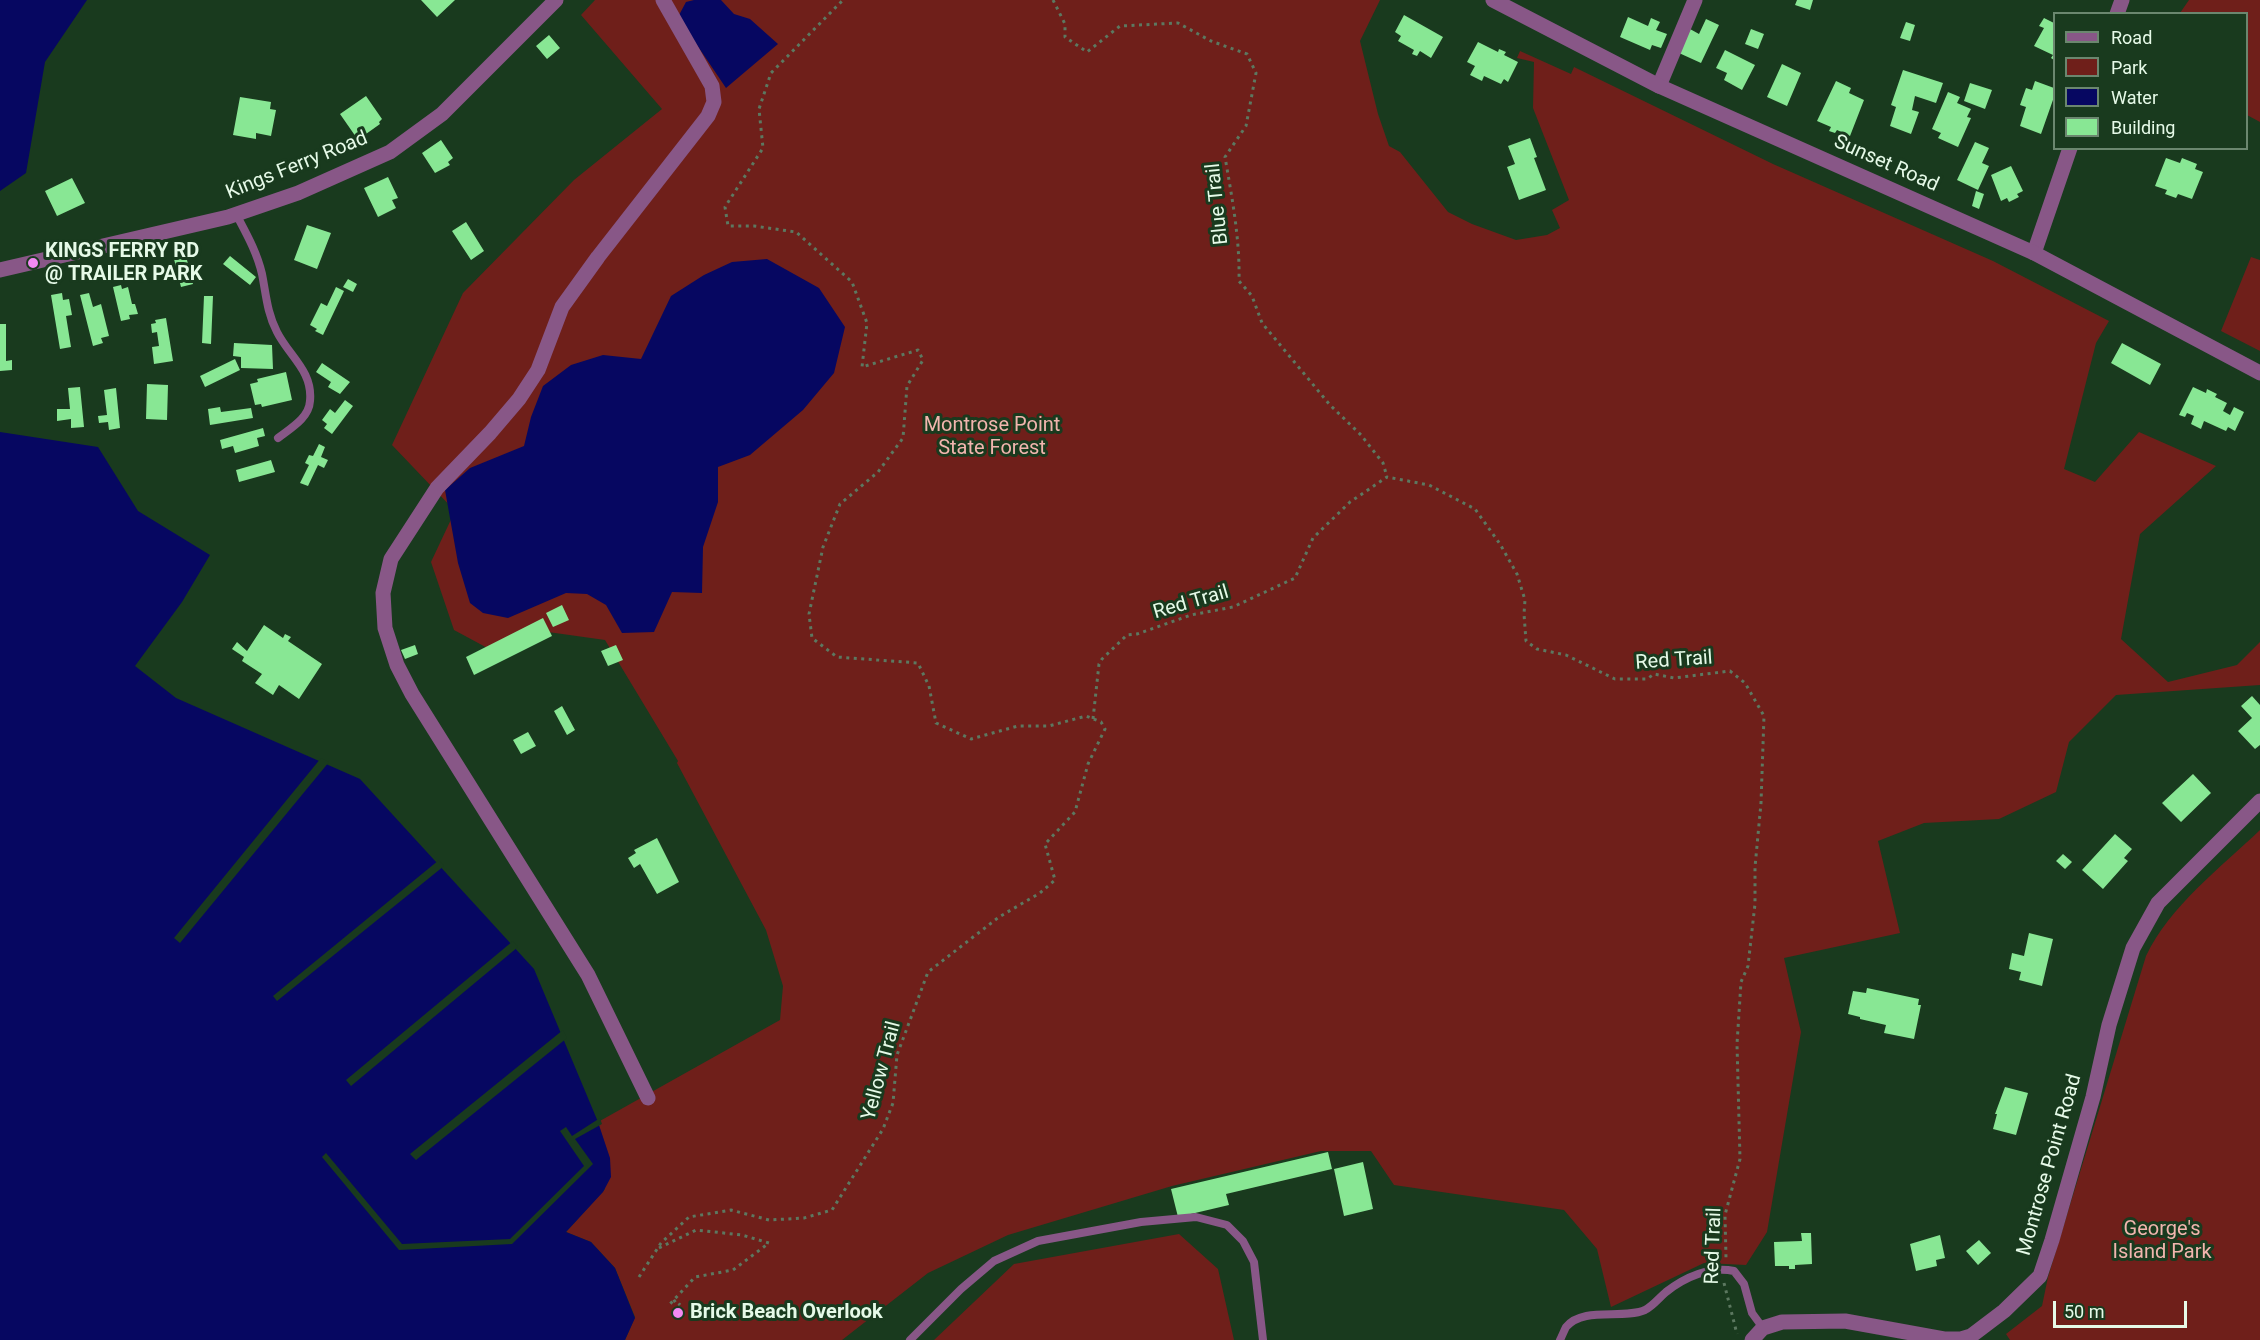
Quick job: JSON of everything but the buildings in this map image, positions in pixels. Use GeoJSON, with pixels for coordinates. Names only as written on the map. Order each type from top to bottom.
{"type":"FeatureCollection","features":[{"type":"Feature","properties":{"kind":"street","name":"Kings Ferry Road"},"geometry":{"type":"LineString","coordinates":[[0,270],[236,214],[298,193],[390,152],[442,114],[556,0]]}},
{"type":"Feature","properties":{"kind":"street"},"geometry":{"type":"LineString","coordinates":[[648,1098],[588,975],[412,694],[397,664],[385,628],[383,593],[391,559],[437,488],[519,399],[538,370],[562,307],[708,116],[714,102],[712,87],[663,0]]}},
{"type":"Feature","properties":{"kind":"street","name":"Sunset Road"},"geometry":{"type":"LineString","coordinates":[[1493,0],[1659,86],[2034,253],[2260,373]]}},
{"type":"Feature","properties":{"kind":"street"},"geometry":{"type":"LineString","coordinates":[[1659,86],[1695,0]]}},
{"type":"Feature","properties":{"kind":"street"},"geometry":{"type":"LineString","coordinates":[[2034,253],[2069,150]]}},
{"type":"Feature","properties":{"kind":"street","name":"Montrose Point Road"},"geometry":{"type":"LineString","coordinates":[[1763,1328],[1782,1322],[1845,1321],[1944,1339],[1962,1340],[1971,1336],[2004,1311],[2040,1276],[2090,1108],[2109,1025],[2133,948],[2158,903],[2260,801]]}},
{"type":"Feature","properties":{"kind":"street"},"geometry":{"type":"LineString","coordinates":[[1752,1340],[1763,1328]]}},
{"type":"Feature","properties":{"kind":"lane"},"geometry":{"type":"LineString","coordinates":[[236,214],[254,249],[262,274],[266,304],[276,331],[290,354],[305,372],[311,386],[310,404],[305,416],[278,438]]}},
{"type":"Feature","properties":{"kind":"lane"},"geometry":{"type":"LineString","coordinates":[[910,1340],[961,1289],[994,1262],[1038,1241],[1141,1221],[1196,1217],[1227,1225],[1242,1241],[1254,1262],[1263,1340]]}},
{"type":"Feature","properties":{"kind":"lane"},"geometry":{"type":"LineString","coordinates":[[1560,1340],[1566,1327],[1584,1317],[1632,1314],[1648,1309],[1667,1292],[1685,1281],[1719,1268],[1734,1271],[1744,1284],[1752,1313],[1763,1328]]}},
{"type":"Feature","properties":{"kind":"path"},"geometry":{"type":"LineString","coordinates":[[843,0],[771,73],[759,109],[763,148],[725,207],[728,226],[754,226],[796,232],[852,282],[867,323],[862,368],[918,350],[923,360],[907,386],[903,438],[878,472],[840,504],[823,548],[809,614],[812,638],[837,657],[918,663],[928,686],[936,723],[970,740],[1018,726],[1049,726],[1086,716],[1094,719]]}},
{"type":"Feature","properties":{"kind":"path","name":"Blue Trail"},"geometry":{"type":"LineString","coordinates":[[1053,0],[1065,24],[1065,37],[1087,52],[1120,26],[1178,23],[1211,41],[1247,54],[1256,73],[1246,126],[1225,157],[1235,218],[1239,281],[1252,296],[1262,323],[1330,405],[1361,435],[1383,463],[1387,477]]}},
{"type":"Feature","properties":{"kind":"path","name":"Red Trail"},"geometry":{"type":"LineString","coordinates":[[1094,719],[1099,664],[1127,635],[1137,634],[1191,615],[1233,608],[1295,578],[1313,538],[1350,502],[1387,477],[1429,485],[1475,509],[1500,544],[1516,574],[1525,600],[1526,641],[1537,649],[1566,655],[1615,679],[1647,680],[1654,674],[1674,678],[1730,671],[1745,683],[1764,716],[1755,904],[1748,966],[1741,982],[1737,1044],[1740,1159],[1725,1215],[1724,1282],[1739,1340]]}},
{"type":"Feature","properties":{"kind":"path","name":"Yellow Trail"},"geometry":{"type":"LineString","coordinates":[[639,1277],[661,1243],[689,1217],[731,1210],[769,1220],[804,1218],[832,1210],[883,1129],[892,1102],[897,1055],[928,972],[999,917],[1040,893],[1055,880],[1045,844],[1075,812],[1088,764],[1105,729],[1101,722],[1094,719]]}},
{"type":"Feature","properties":{"kind":"path"},"geometry":{"type":"LineString","coordinates":[[657,1249],[696,1230],[742,1235],[769,1243],[733,1270],[695,1277],[670,1304],[676,1300],[680,1305]]}},
{"type":"Feature","properties":{"kind":"green space","name":"Montrose Point State Forest"},"geometry":{"type":"Polygon","coordinates":[[[595,0],[1380,0],[1360,41],[1378,114],[1389,146],[1400,152],[1448,212],[1472,224],[1516,240],[1547,235],[1560,228],[1552,210],[1569,200],[1533,108],[1534,62],[1517,58],[1520,51],[1571,74],[1574,67],[1773,164],[1993,261],[2109,321],[2096,343],[2064,469],[2095,482],[2139,432],[2216,466],[2140,534],[2121,639],[2168,682],[2237,665],[2260,642],[2260,685],[2116,695],[2069,742],[2056,792],[1999,819],[1924,823],[1878,841],[1900,933],[1784,958],[1801,1032],[1767,1232],[1746,1265],[1704,1263],[1611,1307],[1597,1249],[1564,1210],[1394,1185],[1371,1151],[1321,1151],[1172,1186],[1008,1235],[928,1273],[842,1340],[625,1340],[635,1317],[615,1268],[591,1242],[566,1232],[605,1189],[598,1122],[780,1020],[783,986],[766,930],[677,763],[678,761],[605,640],[541,631],[493,651],[454,630],[431,562],[455,511],[392,445],[463,293],[574,180],[662,109],[581,15],[595,0]]]}},
{"type":"Feature","properties":{"kind":"green space"},"geometry":{"type":"Polygon","coordinates":[[[2189,0],[2260,0],[2260,122],[2248,116],[2248,12],[2181,12],[2189,0]]]}},
{"type":"Feature","properties":{"kind":"green space"},"geometry":{"type":"Polygon","coordinates":[[[2251,257],[2260,260],[2260,351],[2221,331],[2251,257]]]}},
{"type":"Feature","properties":{"kind":"green space","name":"George's Island Park"},"geometry":{"type":"Polygon","coordinates":[[[2260,830],[2260,1340],[2010,1340],[2006,1334],[2042,1306],[2048,1277],[2146,956],[2156,938],[2182,904],[2260,830]]]}},
{"type":"Feature","properties":{"kind":"green space"},"geometry":{"type":"Polygon","coordinates":[[[1179,1234],[1218,1269],[1234,1340],[934,1340],[1014,1264],[1179,1234]]]}},
{"type":"Feature","properties":{"kind":"water"},"geometry":{"type":"Polygon","coordinates":[[[0,0],[87,0],[45,62],[26,173],[0,191],[0,0]]]}},
{"type":"Feature","properties":{"kind":"water"},"geometry":{"type":"Polygon","coordinates":[[[721,0],[734,14],[750,19],[778,44],[726,88],[678,17],[686,2],[721,0]]]}},
{"type":"Feature","properties":{"kind":"water"},"geometry":{"type":"Polygon","coordinates":[[[767,259],[819,288],[845,327],[834,373],[803,410],[750,455],[718,467],[718,502],[703,547],[702,593],[672,592],[654,632],[622,633],[606,605],[587,594],[566,593],[508,618],[483,613],[470,603],[458,563],[445,490],[470,468],[524,446],[531,417],[543,386],[571,365],[603,355],[641,359],[671,296],[704,275],[732,262],[767,259]]]}},
{"type":"Feature","properties":{"kind":"water"},"geometry":{"type":"Polygon","coordinates":[[[0,432],[98,447],[138,511],[210,555],[182,602],[135,666],[176,698],[360,779],[534,969],[598,1122],[610,1158],[611,1177],[603,1192],[566,1232],[591,1242],[615,1268],[635,1318],[625,1340],[0,1340],[0,432]]]}},
{"type":"Feature","properties":{"kind":"pier"},"geometry":{"type":"Polygon","coordinates":[[[321,758],[329,762],[180,943],[174,938],[321,758]]]}},
{"type":"Feature","properties":{"kind":"pier"},"geometry":{"type":"Polygon","coordinates":[[[439,860],[444,866],[277,1001],[273,996],[439,860]]]}},
{"type":"Feature","properties":{"kind":"pier"},"geometry":{"type":"Polygon","coordinates":[[[513,941],[518,947],[351,1086],[346,1080],[513,941]]]}},
{"type":"Feature","properties":{"kind":"pier"},"geometry":{"type":"Polygon","coordinates":[[[563,1030],[567,1038],[416,1160],[410,1154],[563,1030]]]}},
{"type":"Feature","properties":{"kind":"pier"},"geometry":{"type":"Polygon","coordinates":[[[600,1118],[602,1124],[575,1139],[593,1164],[512,1244],[399,1250],[322,1157],[326,1153],[402,1244],[510,1239],[584,1166],[560,1131],[566,1127],[572,1136],[600,1118]]]}},
{"type":"Feature","properties":{"kind":"place","name":"KINGS FERRY RD @ TRAILER PARK"},"geometry":{"type":"Point","coordinates":[33,263]}},
{"type":"Feature","properties":{"kind":"place","name":"Brick Beach Overlook"},"geometry":{"type":"Point","coordinates":[678,1313]}}]}
